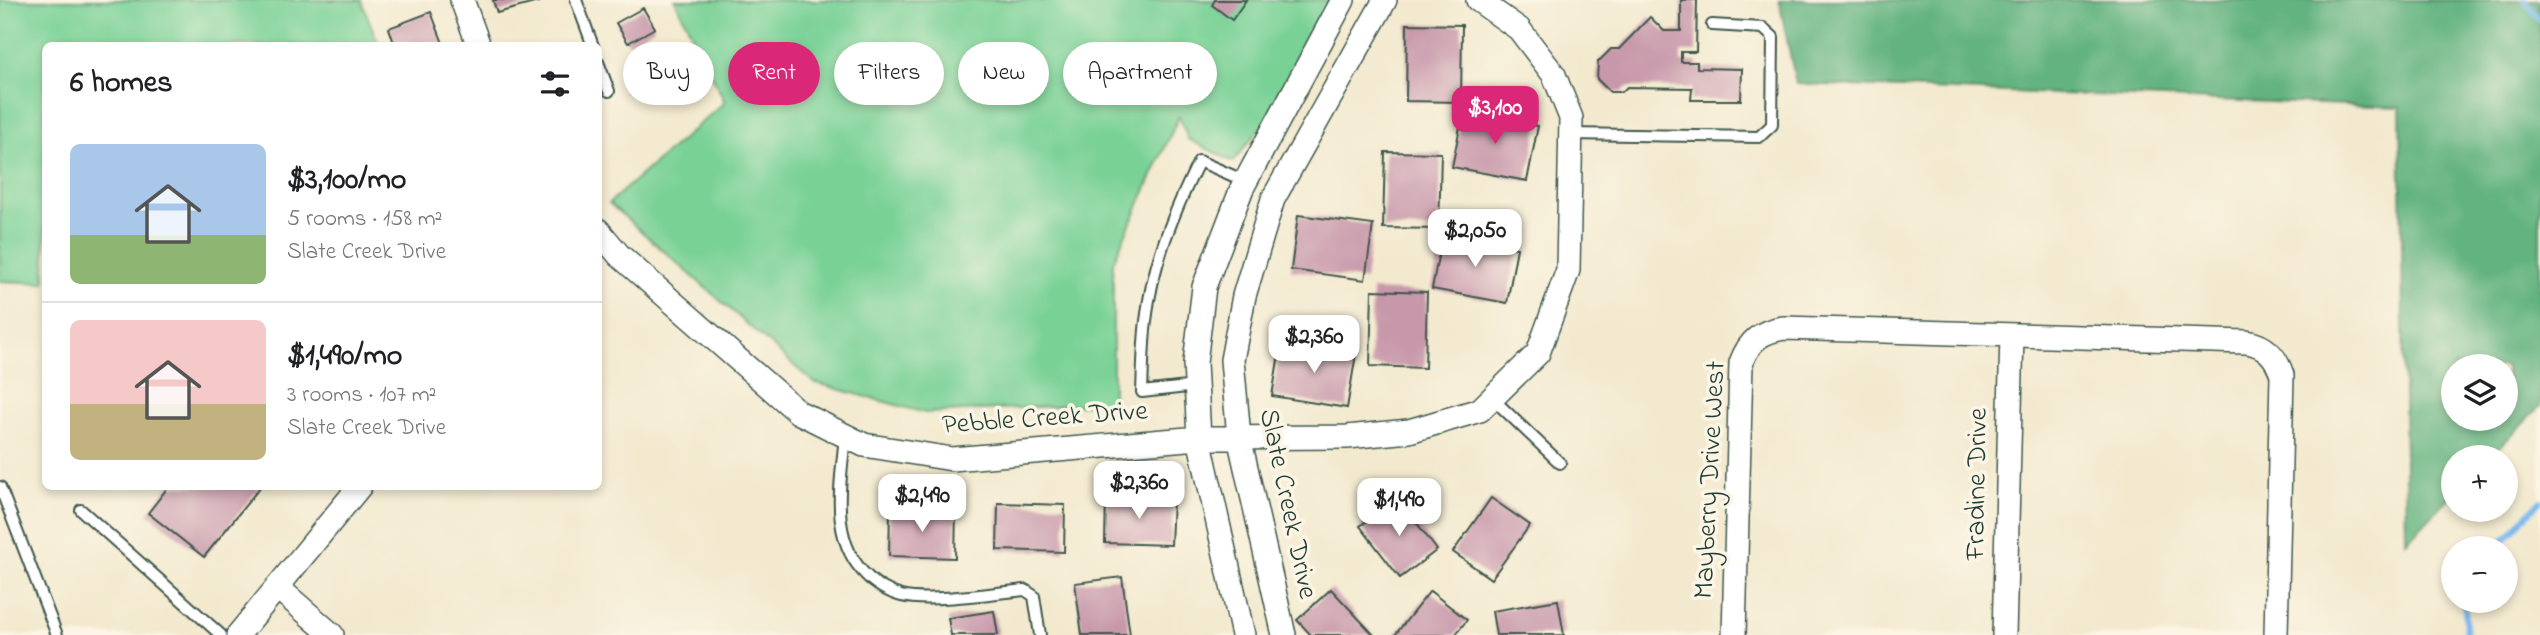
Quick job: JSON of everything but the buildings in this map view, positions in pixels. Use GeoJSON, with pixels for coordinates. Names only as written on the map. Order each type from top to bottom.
{"type":"FeatureCollection","features":[{"type":"Feature","properties":{"kind":"street"},"geometry":{"type":"LineString","coordinates":[[462,0],[478,42]]}},
{"type":"Feature","properties":{"kind":"street"},"geometry":{"type":"LineString","coordinates":[[1243,635],[1199,438],[1195,363],[1204,287],[1245,181],[1343,0]]}},
{"type":"Feature","properties":{"kind":"street","name":"Slate Creek Drive"},"geometry":{"type":"LineString","coordinates":[[1284,635],[1239,437],[1232,360],[1244,296],[1273,199],[1385,0]]}},
{"type":"Feature","properties":{"kind":"street","name":"Pebble Creek Drive"},"geometry":{"type":"LineString","coordinates":[[602,235],[619,255],[798,412],[864,444],[952,459],[1199,438],[1347,437],[1409,431],[1480,410],[1538,353],[1568,270],[1571,118],[1555,75],[1519,29],[1478,0]]}},
{"type":"Feature","properties":{"kind":"street","name":"Mayberry Drive West"},"geometry":{"type":"LineString","coordinates":[[1734,635],[1741,363],[1747,348],[1756,338],[1770,330],[1784,328],[2246,342],[2268,350],[2278,362],[2282,375],[2276,635]]}},
{"type":"Feature","properties":{"kind":"street","name":"Fradine Drive"},"geometry":{"type":"LineString","coordinates":[[2004,635],[2012,335]]}},
{"type":"Feature","properties":{"kind":"street"},"geometry":{"type":"LineString","coordinates":[[238,635],[357,490]]}},
{"type":"Feature","properties":{"kind":"street"},"geometry":{"type":"LineString","coordinates":[[277,587],[332,635]]}},
{"type":"Feature","properties":{"kind":"lane"},"geometry":{"type":"LineString","coordinates":[[576,0],[592,42]]}},
{"type":"Feature","properties":{"kind":"lane"},"geometry":{"type":"LineString","coordinates":[[1570,134],[1759,137],[1772,125],[1773,37],[1763,28],[1712,25]]}},
{"type":"Feature","properties":{"kind":"lane"},"geometry":{"type":"LineString","coordinates":[[602,73],[609,91]]}},
{"type":"Feature","properties":{"kind":"lane"},"geometry":{"type":"LineString","coordinates":[[1196,386],[1142,392],[1146,320],[1158,256],[1178,202],[1199,161],[1245,181]]}},
{"type":"Feature","properties":{"kind":"lane"},"geometry":{"type":"LineString","coordinates":[[1492,398],[1560,463]]}},
{"type":"Feature","properties":{"kind":"lane"},"geometry":{"type":"LineString","coordinates":[[845,435],[839,494],[840,518],[845,543],[856,565],[874,583],[900,596],[929,597],[1025,590],[1034,596],[1040,635]]}},
{"type":"Feature","properties":{"kind":"lane"},"geometry":{"type":"LineString","coordinates":[[0,487],[57,635]]}},
{"type":"Feature","properties":{"kind":"lane"},"geometry":{"type":"LineString","coordinates":[[81,510],[221,635]]}},
{"type":"Feature","properties":{"kind":"green space"},"geometry":{"type":"Polygon","coordinates":[[[0,0],[361,0],[378,42],[42,42],[42,283],[0,281],[0,0]]]}},
{"type":"Feature","properties":{"kind":"green space"},"geometry":{"type":"Polygon","coordinates":[[[675,0],[1334,0],[1276,108],[1233,162],[1188,139],[1179,116],[1113,262],[1113,403],[925,413],[813,382],[609,203],[725,102],[714,80],[714,42],[696,42],[675,0]]]}},
{"type":"Feature","properties":{"kind":"green space"},"geometry":{"type":"Polygon","coordinates":[[[1779,0],[2540,0],[2540,406],[2518,428],[2518,354],[2441,354],[2441,431],[2515,431],[2502,445],[2441,445],[2441,506],[2406,542],[2400,107],[1796,84],[1779,0]]]}},
{"type":"Feature","properties":{"kind":"waterway"},"geometry":{"type":"LineString","coordinates":[[2525,0],[2540,20]]}},
{"type":"Feature","properties":{"kind":"waterway"},"geometry":{"type":"LineString","coordinates":[[2507,536],[2540,501]]}},
{"type":"Feature","properties":{"kind":"waterway"},"geometry":{"type":"LineString","coordinates":[[2465,613],[2466,635]]}}]}
